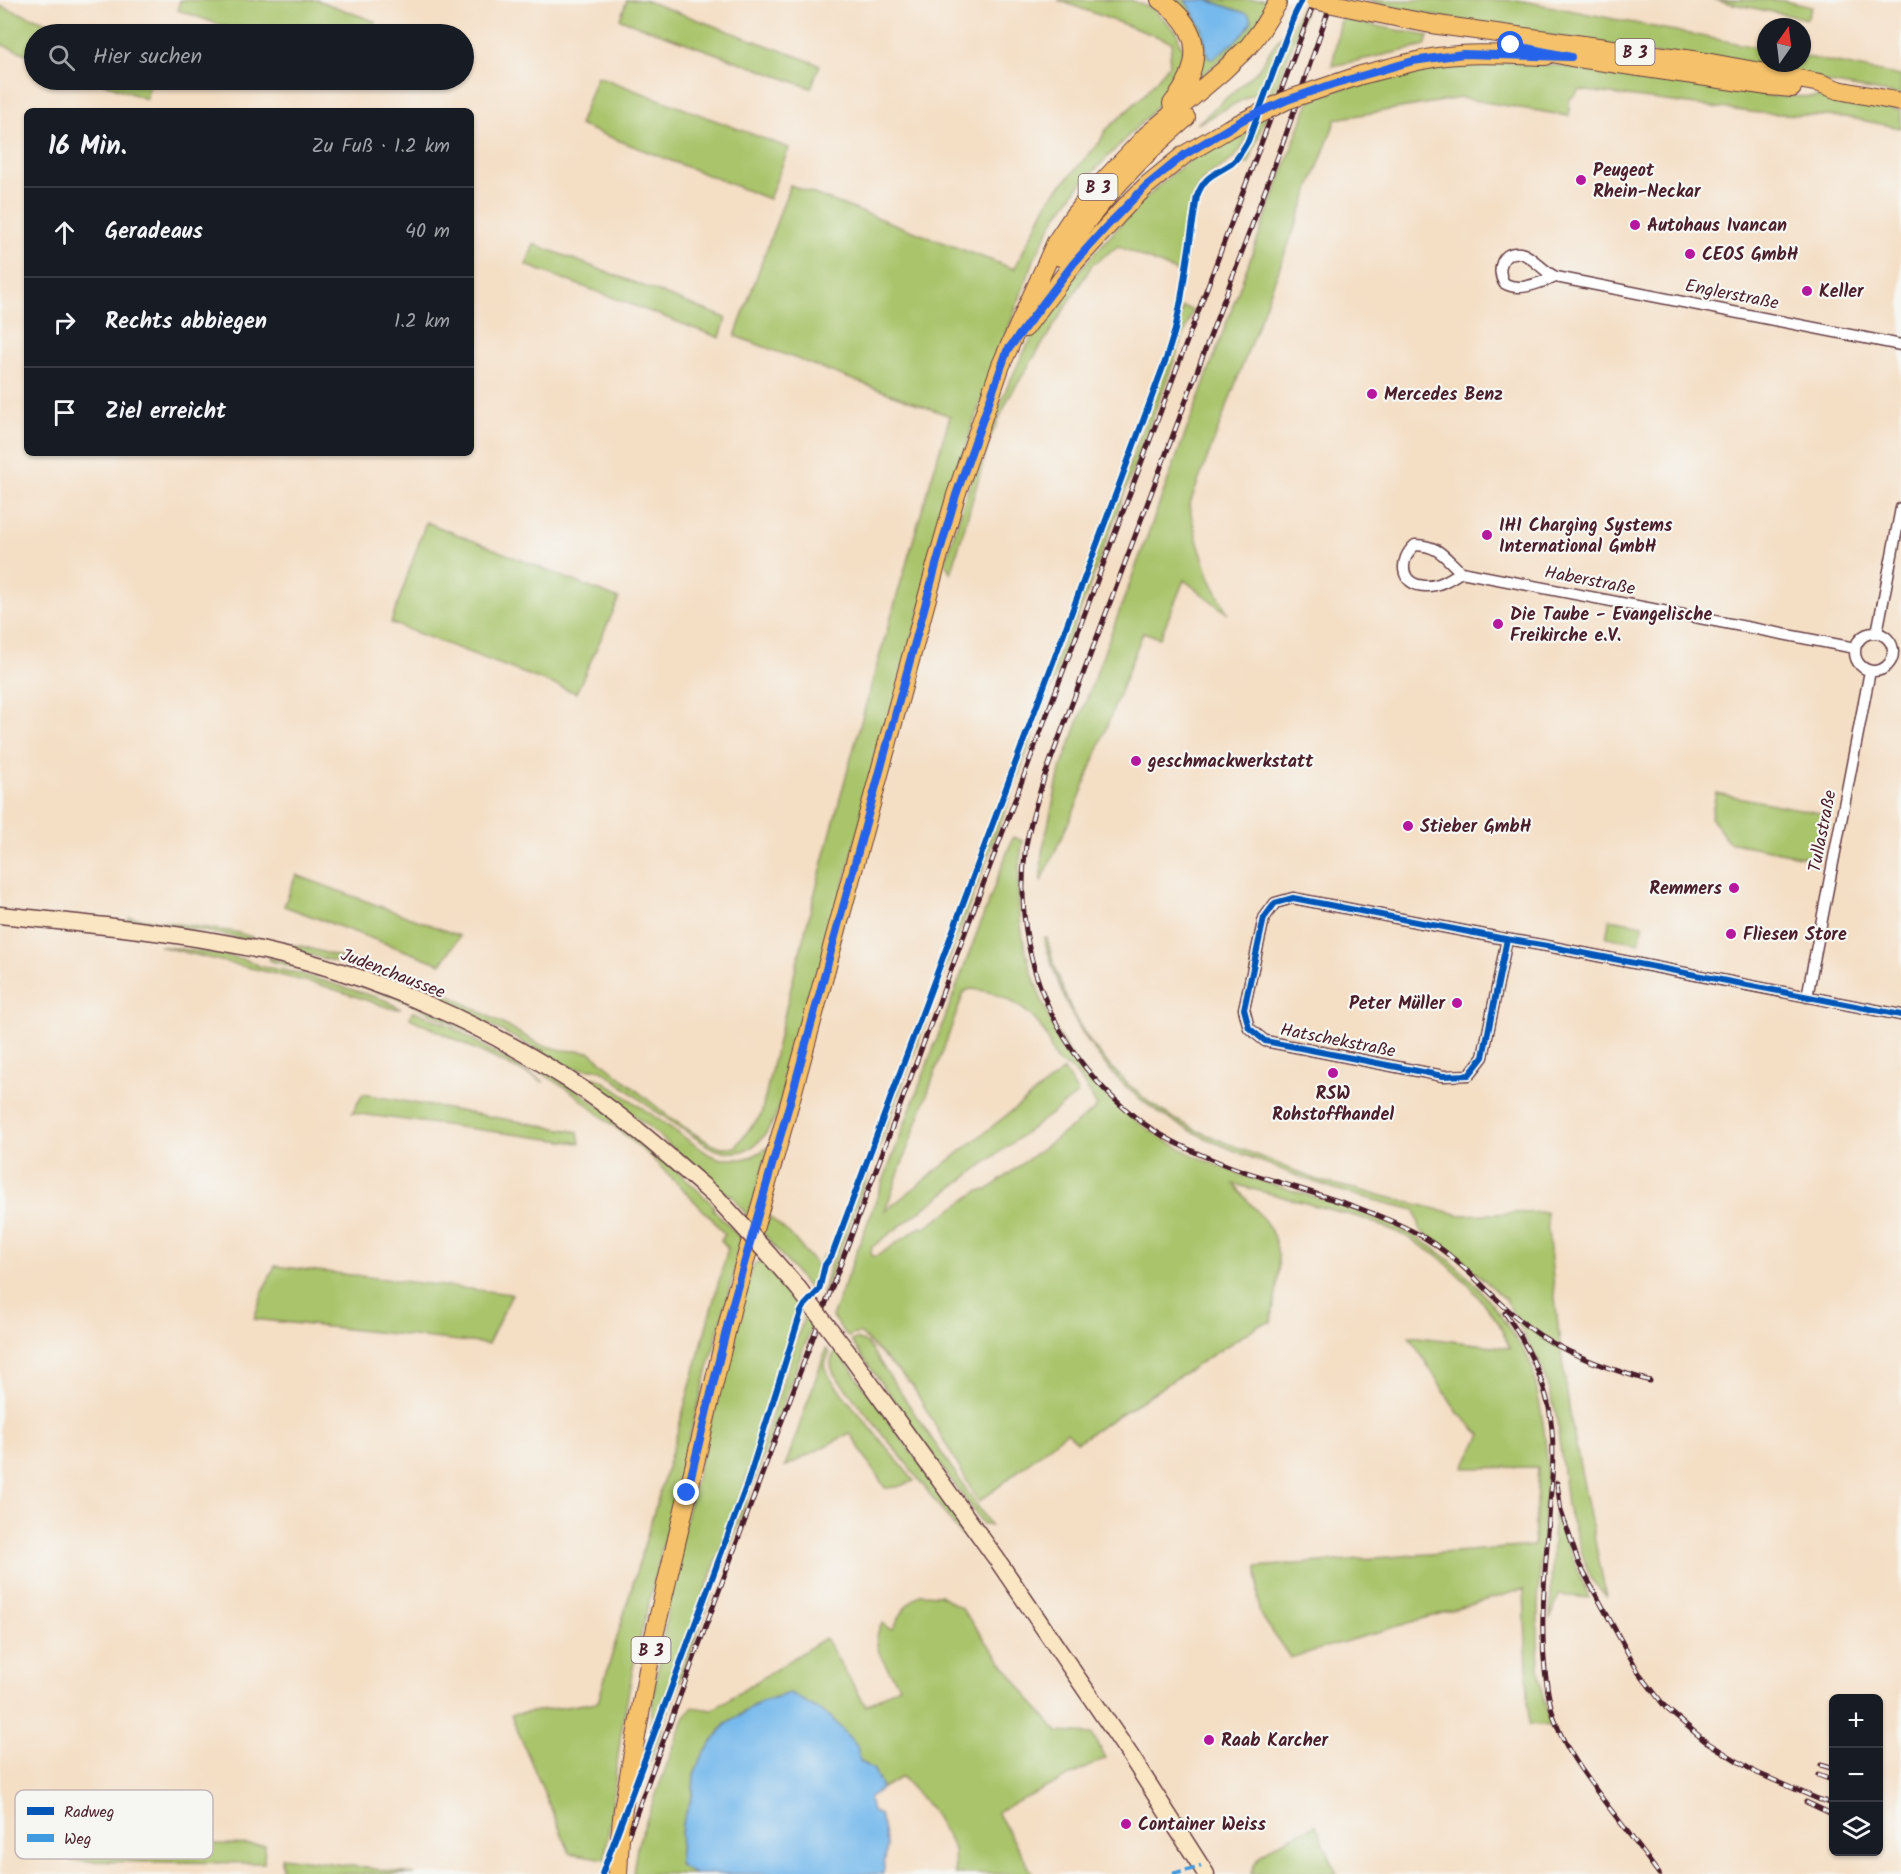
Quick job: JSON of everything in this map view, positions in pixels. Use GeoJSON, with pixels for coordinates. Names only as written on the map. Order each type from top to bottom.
{"type":"FeatureCollection","features":[{"type":"Feature","properties":{"kind":"main road","name":"B 3"},"geometry":{"type":"LineString","coordinates":[[618,1874],[623,1809],[654,1636],[732,1306],[954,505],[1007,351],[1056,242],[1074,215],[1146,136],[1184,89],[1192,69],[1194,52],[1192,37],[1185,23],[1172,8],[1160,0]]}},
{"type":"Feature","properties":{"kind":"main road","name":"B 3"},"geometry":{"type":"LineString","coordinates":[[1314,0],[1431,24],[1700,61],[1820,83],[1838,90]]}},
{"type":"Feature","properties":{"kind":"main road","name":"B 3"},"geometry":{"type":"LineString","coordinates":[[1146,136],[1249,46],[1277,2]]}},
{"type":"Feature","properties":{"kind":"main road","name":"B 3"},"geometry":{"type":"LineString","coordinates":[[1036,290],[1086,222],[1128,173],[1248,63],[1275,20],[1277,2]]}},
{"type":"Feature","properties":{"kind":"main road","name":"B 3"},"geometry":{"type":"LineString","coordinates":[[1431,24],[1456,33],[1571,57],[1768,86],[1838,90],[1901,102]]}},
{"type":"Feature","properties":{"kind":"main road","name":"B 3"},"geometry":{"type":"LineString","coordinates":[[1007,351],[1073,264],[1125,207],[1146,186],[1184,155],[1228,129],[1287,100],[1361,75],[1413,61],[1463,54],[1571,57]]}},
{"type":"Feature","properties":{"kind":"main road","name":"Judenchaussee"},"geometry":{"type":"LineString","coordinates":[[0,915],[126,928],[264,951],[345,974],[413,998],[515,1048],[569,1080],[642,1132],[718,1199],[798,1288],[849,1354],[998,1560],[1130,1755],[1206,1874]]}},
{"type":"Feature","properties":{"kind":"street","name":"Englerstraße"},"geometry":{"type":"LineString","coordinates":[[1556,278],[1519,288],[1510,287],[1504,283],[1500,270],[1505,258],[1517,252],[1525,254],[1556,278],[1901,345]]}},
{"type":"Feature","properties":{"kind":"street"},"geometry":{"type":"LineString","coordinates":[[1877,633],[1901,508]]}},
{"type":"Feature","properties":{"kind":"street"},"geometry":{"type":"LineString","coordinates":[[1415,545],[1426,546],[1437,549],[1461,572],[1439,584],[1422,586],[1410,580],[1403,563],[1407,553],[1415,545]]}},
{"type":"Feature","properties":{"kind":"street","name":"Haberstraße"},"geometry":{"type":"LineString","coordinates":[[1461,572],[1855,648]]}},
{"type":"Feature","properties":{"kind":"street"},"geometry":{"type":"LineString","coordinates":[[1877,633],[1890,641],[1897,659],[1883,669],[1870,671],[1858,664],[1855,648],[1864,635],[1877,633]]}},
{"type":"Feature","properties":{"kind":"street","name":"Tullastraße"},"geometry":{"type":"LineString","coordinates":[[1807,997],[1870,671]]}},
{"type":"Feature","properties":{"kind":"street","name":"Hatschekstraße"},"geometry":{"type":"LineString","coordinates":[[1508,939],[1483,1057],[1469,1075],[1443,1076],[1265,1041],[1249,1028],[1244,1009],[1264,918],[1275,903],[1293,898],[1508,939],[1901,1015]]}},
{"type":"Feature","properties":{"kind":"green space"},"geometry":{"type":"Polygon","coordinates":[[[180,0],[317,0],[376,22],[375,24],[218,24],[178,10],[180,0]]]}},
{"type":"Feature","properties":{"kind":"green space"},"geometry":{"type":"Polygon","coordinates":[[[627,0],[644,0],[820,65],[811,88],[620,19],[627,0]]]}},
{"type":"Feature","properties":{"kind":"green space"},"geometry":{"type":"Polygon","coordinates":[[[1058,0],[1131,0],[1153,9],[1177,32],[1180,45],[1183,46],[1182,68],[1173,87],[1149,115],[1078,187],[1054,220],[1035,257],[972,426],[792,1070],[775,1117],[758,1143],[745,1150],[730,1152],[711,1148],[655,1111],[602,1070],[567,1068],[449,1003],[344,964],[274,945],[301,946],[375,967],[437,989],[541,1045],[563,1050],[590,1052],[668,1116],[695,1134],[713,1145],[736,1147],[761,1115],[826,851],[950,416],[735,336],[790,185],[1014,269],[1050,198],[1100,142],[1105,131],[1144,95],[1169,65],[1172,42],[1058,0]]]}},
{"type":"Feature","properties":{"kind":"green space"},"geometry":{"type":"Polygon","coordinates":[[[1174,0],[1270,0],[1245,43],[1225,56],[1189,87],[1196,70],[1174,0]]]}},
{"type":"Feature","properties":{"kind":"green space"},"geometry":{"type":"Polygon","coordinates":[[[1305,0],[1309,0],[1248,164],[1242,162],[1296,17],[1305,0]]]}},
{"type":"Feature","properties":{"kind":"green space"},"geometry":{"type":"Polygon","coordinates":[[[1365,0],[1518,0],[1757,47],[1757,71],[1455,20],[1365,0]]]}},
{"type":"Feature","properties":{"kind":"green space"},"geometry":{"type":"Polygon","coordinates":[[[1714,0],[1779,0],[1812,7],[1807,18],[1714,0]]]}},
{"type":"Feature","properties":{"kind":"green space"},"geometry":{"type":"Polygon","coordinates":[[[0,6],[50,24],[24,24],[24,53],[0,44],[0,6]]]}},
{"type":"Feature","properties":{"kind":"green space"},"geometry":{"type":"Polygon","coordinates":[[[1341,19],[1428,36],[1425,46],[1332,66],[1341,19]]]}},
{"type":"Feature","properties":{"kind":"green space"},"geometry":{"type":"Polygon","coordinates":[[[1283,34],[1261,90],[1197,124],[1257,71],[1283,34]]]}},
{"type":"Feature","properties":{"kind":"green space"},"geometry":{"type":"Polygon","coordinates":[[[1811,58],[1901,76],[1901,95],[1764,72],[1811,72],[1811,58]]]}},
{"type":"Feature","properties":{"kind":"green space"},"geometry":{"type":"Polygon","coordinates":[[[1493,61],[1562,66],[1773,96],[1826,97],[1901,111],[1901,128],[1846,117],[1759,113],[1580,90],[1569,100],[1569,116],[1460,98],[1336,119],[1189,506],[1210,579],[1228,614],[1184,580],[1160,638],[1143,632],[1077,804],[1041,882],[1042,853],[1060,771],[1309,101],[1337,90],[1433,65],[1493,61]]]}},
{"type":"Feature","properties":{"kind":"green space"},"geometry":{"type":"Polygon","coordinates":[[[597,76],[789,148],[769,199],[579,125],[597,76]]]}},
{"type":"Feature","properties":{"kind":"green space"},"geometry":{"type":"Polygon","coordinates":[[[122,90],[148,90],[146,99],[122,90]]]}},
{"type":"Feature","properties":{"kind":"green space"},"geometry":{"type":"Polygon","coordinates":[[[1251,125],[1239,152],[1207,176],[1199,187],[1195,196],[1182,274],[1118,246],[1092,265],[1009,397],[990,439],[951,574],[945,563],[988,433],[1021,358],[1051,308],[1086,263],[1158,187],[1196,157],[1251,125]]]}},
{"type":"Feature","properties":{"kind":"green space"},"geometry":{"type":"Polygon","coordinates":[[[534,244],[726,318],[720,338],[526,265],[534,244]]]}},
{"type":"Feature","properties":{"kind":"green space"},"geometry":{"type":"Polygon","coordinates":[[[1182,307],[1193,310],[823,1295],[829,1267],[1147,417],[1177,331],[1182,307]]]}},
{"type":"Feature","properties":{"kind":"green space"},"geometry":{"type":"Polygon","coordinates":[[[426,522],[619,599],[576,693],[391,623],[426,522]]]}},
{"type":"Feature","properties":{"kind":"green space"},"geometry":{"type":"Polygon","coordinates":[[[1716,793],[1825,814],[1816,859],[1728,842],[1711,817],[1716,793]]]}},
{"type":"Feature","properties":{"kind":"green space"},"geometry":{"type":"Polygon","coordinates":[[[1013,837],[1023,841],[1019,879],[1020,917],[1027,954],[1038,990],[1054,1027],[1075,1060],[1099,1089],[1127,1114],[1157,1135],[1191,1154],[1264,1182],[1381,1220],[1418,1238],[1462,1271],[1486,1297],[1526,1354],[1535,1377],[1547,1456],[1538,1599],[1538,1644],[1542,1692],[1551,1726],[1529,1724],[1524,1589],[1290,1658],[1259,1612],[1257,1567],[1534,1546],[1538,1467],[1463,1468],[1481,1435],[1458,1413],[1409,1336],[1510,1348],[1498,1322],[1468,1284],[1438,1256],[1404,1235],[1365,1219],[1234,1184],[1263,1218],[1271,1231],[1278,1253],[1278,1276],[1271,1322],[1259,1325],[1077,1442],[1067,1432],[979,1502],[912,1385],[861,1334],[848,1337],[832,1317],[1013,837]],[[970,989],[964,992],[885,1211],[1064,1070],[1078,1094],[872,1247],[873,1256],[877,1256],[920,1227],[925,1228],[978,1191],[987,1190],[1097,1106],[1078,1076],[1055,1059],[1044,1032],[1030,1015],[1002,997],[970,989]]]}},
{"type":"Feature","properties":{"kind":"green space"},"geometry":{"type":"Polygon","coordinates":[[[296,875],[460,936],[441,964],[284,906],[296,875]]]}},
{"type":"Feature","properties":{"kind":"green space"},"geometry":{"type":"Polygon","coordinates":[[[130,917],[235,932],[252,937],[249,940],[128,920],[130,917]]]}},
{"type":"Feature","properties":{"kind":"green space"},"geometry":{"type":"Polygon","coordinates":[[[1610,919],[1643,925],[1639,943],[1606,937],[1610,919]]]}},
{"type":"Feature","properties":{"kind":"green space"},"geometry":{"type":"Polygon","coordinates":[[[1044,938],[1047,938],[1054,965],[1075,1018],[1090,1042],[1128,1084],[1150,1103],[1173,1118],[1198,1131],[1317,1180],[1461,1215],[1546,1212],[1560,1345],[1571,1421],[1606,1596],[1590,1578],[1567,1505],[1556,1413],[1543,1371],[1506,1300],[1469,1266],[1421,1231],[1415,1210],[1348,1193],[1288,1172],[1200,1135],[1146,1104],[1105,1065],[1089,1042],[1075,1019],[1062,993],[1044,938]]]}},
{"type":"Feature","properties":{"kind":"green space"},"geometry":{"type":"Polygon","coordinates":[[[159,946],[225,955],[259,966],[298,973],[385,1000],[401,1009],[390,1008],[321,985],[159,946]]]}},
{"type":"Feature","properties":{"kind":"green space"},"geometry":{"type":"Polygon","coordinates":[[[268,957],[348,977],[395,993],[465,1024],[532,1061],[594,1102],[647,1144],[714,1206],[713,1209],[743,1241],[688,1442],[634,1663],[621,1733],[605,1859],[570,1853],[511,1715],[598,1702],[676,1437],[728,1248],[721,1240],[725,1235],[648,1154],[567,1088],[486,1040],[406,1001],[323,974],[271,961],[268,957]]]}},
{"type":"Feature","properties":{"kind":"green space"},"geometry":{"type":"Polygon","coordinates":[[[414,1011],[448,1025],[544,1082],[410,1018],[414,1011]]]}},
{"type":"Feature","properties":{"kind":"green space"},"geometry":{"type":"Polygon","coordinates":[[[582,1078],[595,1078],[603,1081],[710,1155],[721,1159],[742,1159],[769,1147],[749,1218],[732,1196],[720,1190],[647,1125],[582,1078]]]}},
{"type":"Feature","properties":{"kind":"green space"},"geometry":{"type":"Polygon","coordinates":[[[363,1094],[578,1132],[580,1143],[352,1113],[363,1094]]]}},
{"type":"Feature","properties":{"kind":"green space"},"geometry":{"type":"Polygon","coordinates":[[[767,1215],[790,1234],[818,1267],[823,1256],[830,1254],[812,1292],[762,1232],[767,1215]]]}},
{"type":"Feature","properties":{"kind":"green space"},"geometry":{"type":"Polygon","coordinates":[[[763,1260],[799,1303],[794,1315],[797,1320],[745,1483],[650,1740],[653,1698],[678,1549],[753,1265],[763,1260]]]}},
{"type":"Feature","properties":{"kind":"green space"},"geometry":{"type":"Polygon","coordinates":[[[275,1266],[512,1294],[488,1344],[254,1319],[263,1291],[275,1266]]]}},
{"type":"Feature","properties":{"kind":"green space"},"geometry":{"type":"Polygon","coordinates":[[[806,1311],[814,1320],[640,1788],[643,1771],[749,1485],[806,1311]]]}},
{"type":"Feature","properties":{"kind":"green space"},"geometry":{"type":"Polygon","coordinates":[[[856,1339],[867,1343],[991,1526],[983,1524],[851,1341],[856,1339]]]}},
{"type":"Feature","properties":{"kind":"green space"},"geometry":{"type":"Polygon","coordinates":[[[826,1349],[829,1353],[824,1366],[832,1381],[914,1481],[897,1487],[885,1488],[850,1433],[785,1467],[826,1349]]]}},
{"type":"Feature","properties":{"kind":"green space"},"geometry":{"type":"Polygon","coordinates":[[[837,1350],[968,1530],[961,1535],[834,1374],[831,1361],[837,1350]]]}},
{"type":"Feature","properties":{"kind":"green space"},"geometry":{"type":"Polygon","coordinates":[[[1554,1513],[1589,1598],[1559,1595],[1550,1619],[1554,1513]]]}},
{"type":"Feature","properties":{"kind":"green space"},"geometry":{"type":"Polygon","coordinates":[[[920,1594],[940,1595],[961,1608],[1032,1702],[1058,1732],[1092,1734],[1106,1758],[997,1812],[1033,1874],[955,1874],[954,1849],[931,1809],[902,1777],[882,1788],[874,1770],[860,1761],[831,1717],[790,1693],[760,1702],[725,1724],[703,1755],[694,1775],[693,1794],[682,1824],[679,1864],[694,1874],[633,1874],[637,1846],[683,1721],[692,1707],[712,1710],[825,1638],[866,1706],[900,1686],[881,1656],[878,1648],[878,1631],[883,1623],[893,1629],[906,1606],[920,1594]]]}},
{"type":"Feature","properties":{"kind":"green space"},"geometry":{"type":"Polygon","coordinates":[[[1316,1825],[1337,1874],[1251,1874],[1260,1857],[1277,1843],[1316,1825]]]}},
{"type":"Feature","properties":{"kind":"green space"},"geometry":{"type":"Polygon","coordinates":[[[213,1844],[265,1845],[264,1863],[71,1861],[71,1859],[213,1859],[213,1844]]]}},
{"type":"Feature","properties":{"kind":"green space"},"geometry":{"type":"Polygon","coordinates":[[[282,1857],[414,1874],[282,1874],[282,1857]]]}},
{"type":"Feature","properties":{"kind":"water"},"geometry":{"type":"Polygon","coordinates":[[[1185,0],[1207,0],[1248,14],[1252,20],[1245,32],[1235,41],[1213,58],[1208,57],[1202,28],[1185,0]]]}},
{"type":"Feature","properties":{"kind":"water"},"geometry":{"type":"Polygon","coordinates":[[[790,1693],[831,1717],[857,1746],[860,1761],[874,1770],[882,1788],[869,1798],[872,1812],[880,1814],[887,1845],[883,1874],[694,1874],[679,1864],[682,1824],[693,1794],[694,1775],[703,1755],[725,1725],[760,1702],[790,1693]]]}},
{"type":"Feature","properties":{"kind":"railway"},"geometry":{"type":"LineString","coordinates":[[614,1874],[1315,0]]}},
{"type":"Feature","properties":{"kind":"railway"},"geometry":{"type":"LineString","coordinates":[[1332,0],[1284,140],[1044,778],[1030,824],[1025,853],[1023,891],[1026,928],[1033,964],[1045,999],[1061,1032],[1082,1063],[1107,1091],[1144,1124],[1184,1147],[1225,1165],[1356,1207],[1416,1233],[1447,1253],[1527,1326],[1555,1345],[1586,1359],[1650,1381]]}},
{"type":"Feature","properties":{"kind":"railway"},"geometry":{"type":"LineString","coordinates":[[1505,1313],[1526,1346],[1537,1370],[1546,1395],[1551,1420],[1553,1467],[1544,1581],[1543,1633],[1544,1660],[1552,1711],[1575,1761],[1659,1874]]}},
{"type":"Feature","properties":{"kind":"railway"},"geometry":{"type":"LineString","coordinates":[[1557,1483],[1561,1511],[1579,1564],[1639,1673],[1666,1708],[1705,1741],[1755,1772],[1829,1802]]}},
{"type":"Feature","properties":{"kind":"railway"},"geometry":{"type":"LineString","coordinates":[[1821,1765],[1829,1767]]}},
{"type":"Feature","properties":{"kind":"railway"},"geometry":{"type":"LineString","coordinates":[[1818,1775],[1829,1779]]}},
{"type":"Feature","properties":{"kind":"railway"},"geometry":{"type":"LineString","coordinates":[[1806,1802],[1829,1813]]}},
{"type":"Feature","properties":{"kind":"marked path"},"geometry":{"type":"LineString","coordinates":[[1173,1874],[1201,1866]]}},
{"type":"Feature","properties":{"kind":"cycle path"},"geometry":{"type":"LineString","coordinates":[[602,1874],[747,1484],[801,1312],[819,1290],[825,1265],[832,1255],[1166,359],[1181,300],[1197,196],[1207,180],[1234,162],[1248,141],[1302,0]]}},
{"type":"Feature","properties":{"kind":"cycle path"},"geometry":{"type":"LineString","coordinates":[[1507,939],[1483,1057],[1469,1075],[1443,1076],[1265,1041],[1249,1028],[1244,1009],[1264,918],[1275,903],[1293,898],[1547,946],[1901,1015]]}},
{"type":"Feature","properties":{"kind":"place","name":"Peugeot Rhein-Neckar"},"geometry":{"type":"Point","coordinates":[1581,180]}},
{"type":"Feature","properties":{"kind":"place","name":"Autohaus Ivancan"},"geometry":{"type":"Point","coordinates":[1635,225]}},
{"type":"Feature","properties":{"kind":"place","name":"CEOS GmbH"},"geometry":{"type":"Point","coordinates":[1690,254]}},
{"type":"Feature","properties":{"kind":"place","name":"Keller"},"geometry":{"type":"Point","coordinates":[1807,291]}},
{"type":"Feature","properties":{"kind":"place","name":"Mercedes Benz"},"geometry":{"type":"Point","coordinates":[1372,394]}},
{"type":"Feature","properties":{"kind":"place","name":"IHI Charging Systems International GmbH"},"geometry":{"type":"Point","coordinates":[1487,535]}},
{"type":"Feature","properties":{"kind":"place","name":"Die Taube - Evangelische Freikirche e.V."},"geometry":{"type":"Point","coordinates":[1498,624]}},
{"type":"Feature","properties":{"kind":"place","name":"geschmackwerkstatt"},"geometry":{"type":"Point","coordinates":[1136,761]}},
{"type":"Feature","properties":{"kind":"place","name":"Stieber GmbH"},"geometry":{"type":"Point","coordinates":[1408,826]}},
{"type":"Feature","properties":{"kind":"place","name":"Remmers"},"geometry":{"type":"Point","coordinates":[1734,888]}},
{"type":"Feature","properties":{"kind":"place","name":"Fliesen Store"},"geometry":{"type":"Point","coordinates":[1731,934]}},
{"type":"Feature","properties":{"kind":"place","name":"Peter Müller"},"geometry":{"type":"Point","coordinates":[1457,1003]}},
{"type":"Feature","properties":{"kind":"place","name":"RSW Rohstoffhandel"},"geometry":{"type":"Point","coordinates":[1333,1073]}},
{"type":"Feature","properties":{"kind":"place","name":"Raab Karcher"},"geometry":{"type":"Point","coordinates":[1209,1740]}},
{"type":"Feature","properties":{"kind":"place","name":"Container Weiss"},"geometry":{"type":"Point","coordinates":[1126,1824]}},
{"type":"Feature","properties":{"kind":"route"},"geometry":{"type":"LineString","coordinates":[[687,1493],[732,1306],[936,565],[956,495],[1007,351],[1073,264],[1106,227],[1146,186],[1184,155],[1206,141],[1246,118],[1287,100],[1413,61],[1463,54],[1571,57],[1511,45]]}}]}
